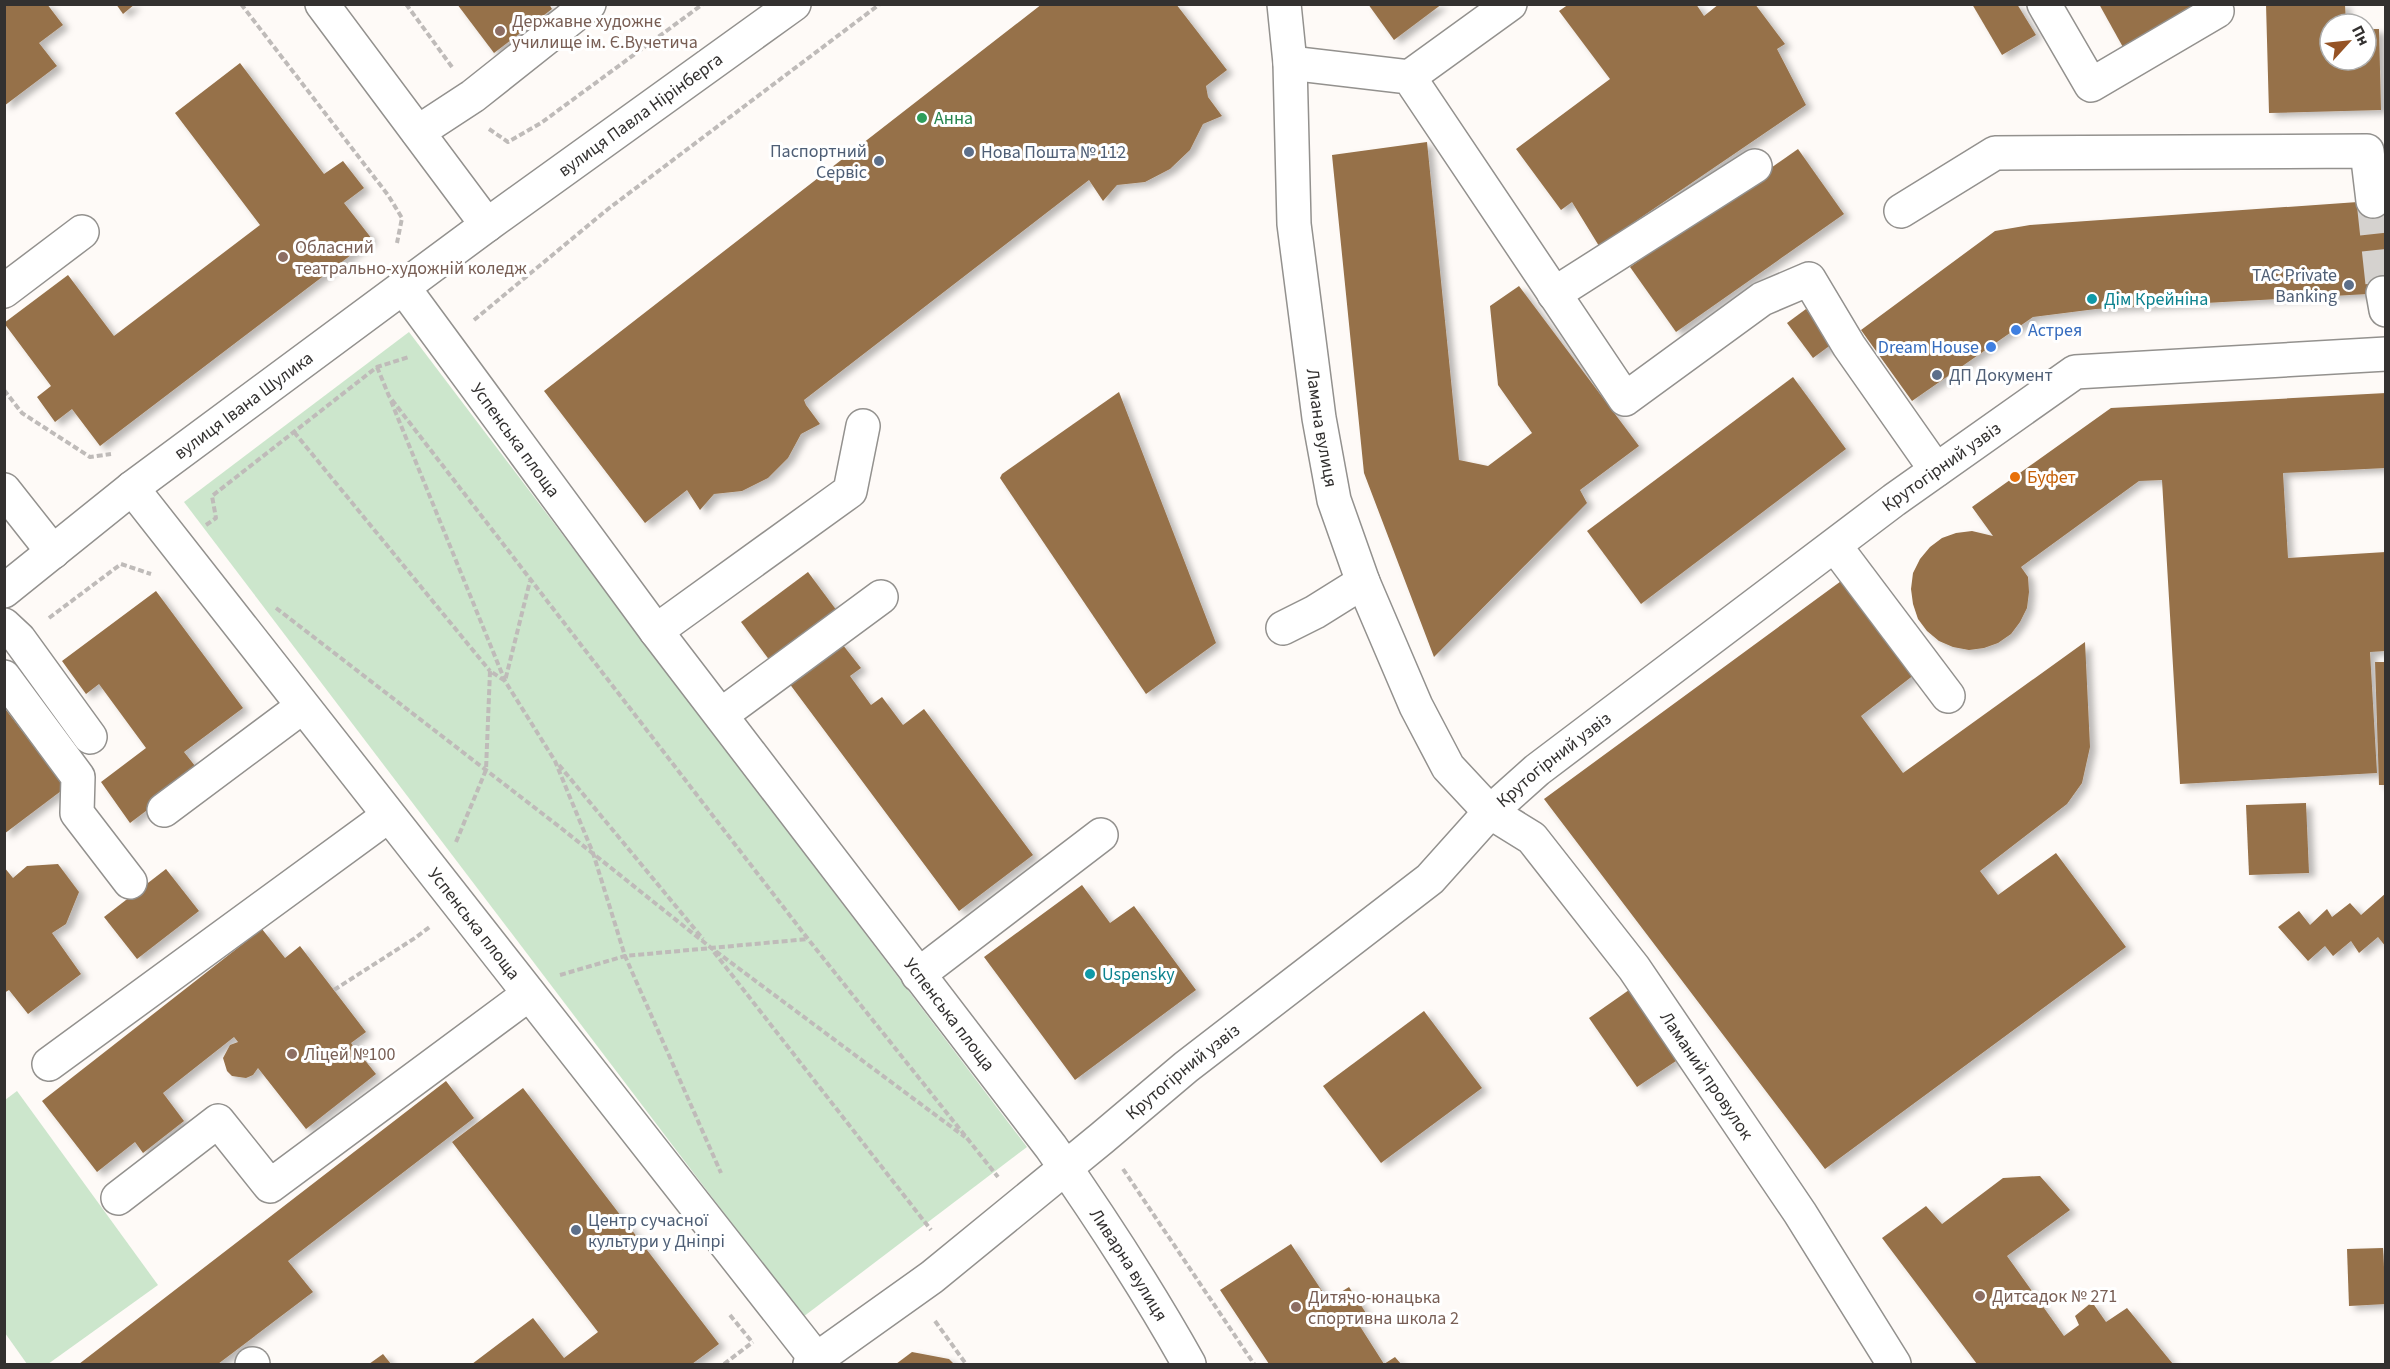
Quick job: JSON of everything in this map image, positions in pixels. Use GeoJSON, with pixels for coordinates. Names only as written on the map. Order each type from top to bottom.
{"type":"FeatureCollection","features":[{"type":"Feature","properties":{"kind":"street"},"geometry":{"type":"LineString","coordinates":[[322,4],[487,225]]}},
{"type":"Feature","properties":{"kind":"street"},"geometry":{"type":"LineString","coordinates":[[418,132],[473,96],[589,4]]}},
{"type":"Feature","properties":{"kind":"street","name":"вулиця Павла Нірінберга"},"geometry":{"type":"LineString","coordinates":[[487,225],[794,4]]}},
{"type":"Feature","properties":{"kind":"street","name":"Ламана вулиця"},"geometry":{"type":"LineString","coordinates":[[1284,4],[1290,63],[1294,224],[1319,418],[1334,500],[1363,582],[1416,706],[1448,767],[1490,812]]}},
{"type":"Feature","properties":{"kind":"street"},"geometry":{"type":"LineString","coordinates":[[1290,63],[1409,77],[1510,4]]}},
{"type":"Feature","properties":{"kind":"street"},"geometry":{"type":"LineString","coordinates":[[2044,4],[2091,85],[2217,11],[2214,4]]}},
{"type":"Feature","properties":{"kind":"street"},"geometry":{"type":"LineString","coordinates":[[1409,77],[1625,399],[1762,299],[1809,279],[1849,346],[1936,470]]}},
{"type":"Feature","properties":{"kind":"street"},"geometry":{"type":"LineString","coordinates":[[1901,211],[1995,153],[2367,152],[2373,201]]}},
{"type":"Feature","properties":{"kind":"street"},"geometry":{"type":"LineString","coordinates":[[1554,294],[1755,166]]}},
{"type":"Feature","properties":{"kind":"street","name":"вулиця Івана Шулика"},"geometry":{"type":"LineString","coordinates":[[4,591],[132,488],[487,225]]}},
{"type":"Feature","properties":{"kind":"street"},"geometry":{"type":"LineString","coordinates":[[4,291],[82,232]]}},
{"type":"Feature","properties":{"kind":"street","name":"Успенська площа"},"geometry":{"type":"LineString","coordinates":[[403,287],[656,631],[1065,1167]]}},
{"type":"Feature","properties":{"kind":"street","name":"Крутогірний узвіз"},"geometry":{"type":"LineString","coordinates":[[814,1362],[932,1277],[1186,1067],[1430,879],[1490,812],[1537,770],[1936,470],[2075,372],[2385,354]]}},
{"type":"Feature","properties":{"kind":"street"},"geometry":{"type":"LineString","coordinates":[[656,631],[850,491],[863,426]]}},
{"type":"Feature","properties":{"kind":"street","name":"Успенська площа"},"geometry":{"type":"LineString","coordinates":[[132,488],[814,1362]]}},
{"type":"Feature","properties":{"kind":"street"},"geometry":{"type":"LineString","coordinates":[[4,490],[53,552]]}},
{"type":"Feature","properties":{"kind":"street"},"geometry":{"type":"LineString","coordinates":[[1835,546],[1948,696]]}},
{"type":"Feature","properties":{"kind":"street"},"geometry":{"type":"LineString","coordinates":[[1283,628],[1315,612],[1363,582]]}},
{"type":"Feature","properties":{"kind":"street"},"geometry":{"type":"LineString","coordinates":[[721,715],[881,597]]}},
{"type":"Feature","properties":{"kind":"street"},"geometry":{"type":"LineString","coordinates":[[4,625],[19,639],[90,737]]}},
{"type":"Feature","properties":{"kind":"street"},"geometry":{"type":"LineString","coordinates":[[4,677],[78,777],[77,813],[130,882]]}},
{"type":"Feature","properties":{"kind":"street"},"geometry":{"type":"LineString","coordinates":[[164,810],[302,707]]}},
{"type":"Feature","properties":{"kind":"street","name":"Ламаний провулок"},"geometry":{"type":"LineString","coordinates":[[1490,812],[1532,838],[1634,968],[1800,1213],[1894,1365]]}},
{"type":"Feature","properties":{"kind":"street"},"geometry":{"type":"LineString","coordinates":[[49,1064],[388,816]]}},
{"type":"Feature","properties":{"kind":"street"},"geometry":{"type":"LineString","coordinates":[[918,975],[1101,835]]}},
{"type":"Feature","properties":{"kind":"street"},"geometry":{"type":"LineString","coordinates":[[118,1198],[218,1121],[270,1186],[525,990]]}},
{"type":"Feature","properties":{"kind":"street","name":"Ливарна вулиця"},"geometry":{"type":"LineString","coordinates":[[1065,1167],[1164,1319],[1189,1365]]}},
{"type":"Feature","properties":{"kind":"path"},"geometry":{"type":"LineString","coordinates":[[241,4],[388,195],[402,218],[397,243],[388,250]]}},
{"type":"Feature","properties":{"kind":"path"},"geometry":{"type":"LineString","coordinates":[[406,4],[473,96],[485,126],[508,142],[541,123],[703,4]]}},
{"type":"Feature","properties":{"kind":"path"},"geometry":{"type":"LineString","coordinates":[[142,571],[216,518],[212,496],[377,367],[445,345],[608,209],[880,4]]}},
{"type":"Feature","properties":{"kind":"path"},"geometry":{"type":"LineString","coordinates":[[377,367],[506,681],[555,761],[710,947],[935,1235]]}},
{"type":"Feature","properties":{"kind":"path"},"geometry":{"type":"LineString","coordinates":[[4,390],[22,412],[90,457],[109,456],[118,449]]}},
{"type":"Feature","properties":{"kind":"path"},"geometry":{"type":"LineString","coordinates":[[389,396],[808,939],[1003,1184]]}},
{"type":"Feature","properties":{"kind":"path"},"geometry":{"type":"LineString","coordinates":[[294,432],[490,671],[506,681]]}},
{"type":"Feature","properties":{"kind":"path"},"geometry":{"type":"LineString","coordinates":[[42,623],[121,564],[160,577]]}},
{"type":"Feature","properties":{"kind":"path"},"geometry":{"type":"LineString","coordinates":[[506,681],[530,580]]}},
{"type":"Feature","properties":{"kind":"path"},"geometry":{"type":"LineString","coordinates":[[272,604],[593,853],[710,947],[971,1141]]}},
{"type":"Feature","properties":{"kind":"path"},"geometry":{"type":"LineString","coordinates":[[439,881],[486,770],[490,671]]}},
{"type":"Feature","properties":{"kind":"path"},"geometry":{"type":"LineString","coordinates":[[555,761],[593,853],[625,956],[724,1181]]}},
{"type":"Feature","properties":{"kind":"path"},"geometry":{"type":"LineString","coordinates":[[334,990],[415,938],[431,925]]}},
{"type":"Feature","properties":{"kind":"path"},"geometry":{"type":"LineString","coordinates":[[525,990],[625,956],[808,939]]}},
{"type":"Feature","properties":{"kind":"path"},"geometry":{"type":"LineString","coordinates":[[1102,1138],[1254,1365]]}},
{"type":"Feature","properties":{"kind":"path"},"geometry":{"type":"LineString","coordinates":[[931,1316],[966,1365]]}},
{"type":"Feature","properties":{"kind":"path"},"geometry":{"type":"LineString","coordinates":[[724,1365],[752,1342]]}},
{"type":"Feature","properties":{"kind":"green space"},"geometry":{"type":"Polygon","coordinates":[[[409,332],[1027,1147],[803,1317],[184,502],[409,332]]]}},
{"type":"Feature","properties":{"kind":"green space"},"geometry":{"type":"Polygon","coordinates":[[[17,1091],[158,1285],[48,1364],[27,1364],[5,1333],[5,1100],[17,1091]]]}},
{"type":"Feature","properties":{"kind":"building"},"geometry":{"type":"Polygon","coordinates":[[[4,4],[47,4],[63,25],[39,43],[57,66],[4,106],[4,4]]]}},
{"type":"Feature","properties":{"kind":"building"},"geometry":{"type":"Polygon","coordinates":[[[116,4],[135,4],[123,14],[116,4]]]}},
{"type":"Feature","properties":{"kind":"building","name":"Державне художнє училище ім. Є.Вучетича"},"geometry":{"type":"Polygon","coordinates":[[[457,4],[549,4],[552,9],[494,53],[457,4]]]}},
{"type":"Feature","properties":{"kind":"building"},"geometry":{"type":"Polygon","coordinates":[[[1042,4],[1176,4],[1227,70],[1206,86],[1208,97],[1222,116],[1203,124],[1190,150],[1170,169],[1145,182],[1117,185],[1103,201],[1089,180],[804,400],[820,424],[801,434],[788,458],[768,478],[742,491],[714,494],[700,510],[687,490],[645,523],[544,391],[1042,4]]]}},
{"type":"Feature","properties":{"kind":"building"},"geometry":{"type":"Polygon","coordinates":[[[1368,4],[1442,4],[1394,40],[1368,4]]]}},
{"type":"Feature","properties":{"kind":"building"},"geometry":{"type":"Polygon","coordinates":[[[1569,4],[1696,4],[1704,16],[1719,4],[1755,4],[1785,44],[1777,49],[1806,105],[1599,246],[1572,202],[1561,210],[1516,149],[1610,79],[1559,11],[1569,4]]]}},
{"type":"Feature","properties":{"kind":"building"},"geometry":{"type":"Polygon","coordinates":[[[1972,4],[2017,4],[2036,35],[2002,55],[1972,4]]]}},
{"type":"Feature","properties":{"kind":"building"},"geometry":{"type":"Polygon","coordinates":[[[2099,4],[2193,4],[2195,8],[2124,49],[2099,4]]]}},
{"type":"Feature","properties":{"kind":"building"},"geometry":{"type":"Polygon","coordinates":[[[2266,4],[2345,4],[2345,12],[2318,12],[2318,72],[2378,72],[2379,29],[2381,110],[2269,113],[2266,4]]]}},
{"type":"Feature","properties":{"kind":"building","name":"Обласний театрально-художній коледж"},"geometry":{"type":"Polygon","coordinates":[[[240,63],[324,174],[343,161],[364,188],[344,203],[372,239],[100,446],[72,409],[55,422],[37,397],[51,386],[4,323],[68,275],[114,336],[260,225],[175,113],[240,63]]]}},
{"type":"Feature","properties":{"kind":"building"},"geometry":{"type":"Polygon","coordinates":[[[1427,142],[1459,460],[1488,466],[1532,433],[1498,385],[1490,306],[1519,286],[1639,446],[1580,490],[1587,503],[1434,657],[1364,473],[1332,155],[1427,142]]]}},
{"type":"Feature","properties":{"kind":"building"},"geometry":{"type":"Polygon","coordinates":[[[1798,149],[1844,214],[1676,332],[1630,267],[1798,149]]]}},
{"type":"Feature","properties":{"kind":"building","name":"Дім Крейніна"},"geometry":{"type":"Polygon","coordinates":[[[2386,200],[2386,293],[2096,309],[2033,317],[1912,401],[1861,330],[1995,231],[2030,225],[2386,200]]]}},
{"type":"Feature","properties":{"kind":"building"},"geometry":{"type":"Polygon","coordinates":[[[1806,309],[1832,344],[1813,358],[1787,323],[1806,309]]]}},
{"type":"Feature","properties":{"kind":"building"},"geometry":{"type":"Polygon","coordinates":[[[1793,377],[1846,449],[1641,604],[1587,531],[1793,377]]]}},
{"type":"Feature","properties":{"kind":"building"},"geometry":{"type":"Polygon","coordinates":[[[1119,392],[1216,643],[1146,694],[1000,478],[1002,474],[1119,392]]]}},
{"type":"Feature","properties":{"kind":"building"},"geometry":{"type":"Polygon","coordinates":[[[2386,393],[2386,468],[2283,473],[2288,558],[2386,552],[2386,651],[2370,652],[2377,773],[2180,784],[2162,480],[2139,481],[2021,567],[2028,577],[2027,608],[2011,634],[1998,643],[1969,650],[1953,647],[1939,641],[1918,619],[1911,589],[1913,573],[1920,559],[1930,547],[1942,538],[1956,533],[1972,531],[1993,536],[1972,507],[2111,408],[2386,393]]]}},
{"type":"Feature","properties":{"kind":"building"},"geometry":{"type":"Polygon","coordinates":[[[808,572],[840,615],[773,665],[741,622],[808,572]]]}},
{"type":"Feature","properties":{"kind":"building"},"geometry":{"type":"Polygon","coordinates":[[[1848,576],[1919,671],[1861,716],[1903,773],[2085,642],[2090,747],[2082,783],[2067,804],[1980,871],[1998,895],[2056,853],[2126,947],[1825,1169],[1544,799],[1848,576]]]}},
{"type":"Feature","properties":{"kind":"building"},"geometry":{"type":"Polygon","coordinates":[[[156,591],[243,708],[184,752],[199,771],[130,823],[101,782],[146,748],[99,684],[86,694],[62,661],[156,591]]]}},
{"type":"Feature","properties":{"kind":"building"},"geometry":{"type":"Polygon","coordinates":[[[839,640],[861,668],[850,676],[871,705],[882,697],[903,725],[924,709],[1033,855],[959,911],[786,679],[839,640]]]}},
{"type":"Feature","properties":{"kind":"building"},"geometry":{"type":"Polygon","coordinates":[[[2375,662],[2386,662],[2386,785],[2379,785],[2375,662]]]}},
{"type":"Feature","properties":{"kind":"building"},"geometry":{"type":"Polygon","coordinates":[[[4,707],[65,788],[4,834],[4,707]]]}},
{"type":"Feature","properties":{"kind":"building"},"geometry":{"type":"Polygon","coordinates":[[[2306,803],[2309,873],[2249,875],[2246,805],[2306,803]]]}},
{"type":"Feature","properties":{"kind":"building"},"geometry":{"type":"Polygon","coordinates":[[[58,864],[79,892],[66,924],[52,933],[81,974],[28,1014],[9,990],[4,993],[4,867],[13,878],[27,866],[58,864]]]}},
{"type":"Feature","properties":{"kind":"building"},"geometry":{"type":"Polygon","coordinates":[[[166,869],[199,911],[137,959],[104,917],[166,869]]]}},
{"type":"Feature","properties":{"kind":"building","name":"Uspensky"},"geometry":{"type":"Polygon","coordinates":[[[1082,885],[1110,923],[1134,906],[1196,990],[1075,1080],[984,957],[1082,885]]]}},
{"type":"Feature","properties":{"kind":"building"},"geometry":{"type":"Polygon","coordinates":[[[2386,893],[2386,947],[2378,937],[2359,953],[2351,941],[2333,956],[2325,946],[2308,961],[2278,927],[2299,911],[2310,925],[2327,909],[2332,917],[2350,903],[2361,915],[2386,893]]]}},
{"type":"Feature","properties":{"kind":"building","name":"Ліцей №100"},"geometry":{"type":"Polygon","coordinates":[[[262,929],[285,958],[300,946],[366,1032],[351,1043],[376,1074],[306,1129],[258,1068],[253,1075],[246,1078],[232,1076],[227,1071],[223,1058],[230,1045],[238,1042],[234,1037],[163,1093],[184,1121],[143,1153],[135,1142],[97,1172],[42,1101],[262,929]]]}},
{"type":"Feature","properties":{"kind":"building"},"geometry":{"type":"Polygon","coordinates":[[[1629,990],[1676,1061],[1637,1087],[1589,1018],[1629,990]]]}},
{"type":"Feature","properties":{"kind":"building"},"geometry":{"type":"Polygon","coordinates":[[[1424,1011],[1482,1088],[1381,1163],[1323,1086],[1424,1011]]]}},
{"type":"Feature","properties":{"kind":"building"},"geometry":{"type":"Polygon","coordinates":[[[446,1081],[474,1118],[288,1261],[313,1292],[218,1364],[79,1364],[446,1081]]]}},
{"type":"Feature","properties":{"kind":"building","name":"Центр сучасної культури у Дніпрі"},"geometry":{"type":"Polygon","coordinates":[[[523,1088],[719,1344],[692,1364],[472,1364],[533,1318],[564,1358],[598,1332],[452,1142],[523,1088]]]}},
{"type":"Feature","properties":{"kind":"building","name":"Дитсадок № 271"},"geometry":{"type":"Polygon","coordinates":[[[2040,1176],[2070,1210],[2007,1256],[2064,1336],[2079,1325],[2075,1316],[2092,1302],[2106,1322],[2127,1308],[2173,1364],[1977,1364],[1882,1238],[1926,1206],[1942,1224],[2003,1178],[2040,1176]]]}},
{"type":"Feature","properties":{"kind":"building","name":"Дитячо-юнацька спортивна школа 2"},"geometry":{"type":"Polygon","coordinates":[[[1291,1244],[1328,1300],[1349,1287],[1366,1313],[1356,1320],[1384,1364],[1269,1364],[1220,1290],[1291,1244]]]}},
{"type":"Feature","properties":{"kind":"building"},"geometry":{"type":"Polygon","coordinates":[[[2383,1248],[2386,1304],[2349,1306],[2347,1249],[2383,1248]]]}},
{"type":"Feature","properties":{"kind":"building"},"geometry":{"type":"Polygon","coordinates":[[[912,1352],[949,1359],[954,1364],[896,1364],[912,1352]]]}},
{"type":"Feature","properties":{"kind":"building"},"geometry":{"type":"Polygon","coordinates":[[[383,1354],[391,1364],[369,1364],[383,1354]]]}},
{"type":"Feature","properties":{"kind":"building"},"geometry":{"type":"Polygon","coordinates":[[[1395,1357],[1401,1364],[1384,1364],[1395,1357]]]}},
{"type":"Feature","properties":{"kind":"tunnel"},"geometry":{"type":"LineString","coordinates":[[2373,201],[2383,293]]}},
{"type":"Feature","properties":{"kind":"place","name":"Державне художнє училище ім. Є.Вучетича"},"geometry":{"type":"Point","coordinates":[500,31]}},
{"type":"Feature","properties":{"kind":"place","name":"Анна"},"geometry":{"type":"Point","coordinates":[922,118]}},
{"type":"Feature","properties":{"kind":"place","name":"Нова Пошта № 112"},"geometry":{"type":"Point","coordinates":[969,152]}},
{"type":"Feature","properties":{"kind":"place","name":"Паспортний Сервіс"},"geometry":{"type":"Point","coordinates":[879,161]}},
{"type":"Feature","properties":{"kind":"place","name":"Обласний театрально-художній коледж"},"geometry":{"type":"Point","coordinates":[283,257]}},
{"type":"Feature","properties":{"kind":"place","name":"TAC Private Banking"},"geometry":{"type":"Point","coordinates":[2349,285]}},
{"type":"Feature","properties":{"kind":"place","name":"Дім Крейніна"},"geometry":{"type":"Point","coordinates":[2092,299]}},
{"type":"Feature","properties":{"kind":"place","name":"Астрея"},"geometry":{"type":"Point","coordinates":[2016,330]}},
{"type":"Feature","properties":{"kind":"place","name":"Dream House"},"geometry":{"type":"Point","coordinates":[1991,347]}},
{"type":"Feature","properties":{"kind":"place","name":"ДП Документ"},"geometry":{"type":"Point","coordinates":[1937,375]}},
{"type":"Feature","properties":{"kind":"place","name":"Буфет"},"geometry":{"type":"Point","coordinates":[2015,477]}},
{"type":"Feature","properties":{"kind":"place","name":"Uspensky"},"geometry":{"type":"Point","coordinates":[1090,974]}},
{"type":"Feature","properties":{"kind":"place","name":"Ліцей №100"},"geometry":{"type":"Point","coordinates":[292,1054]}},
{"type":"Feature","properties":{"kind":"place","name":"Центр сучасної культури у Дніпрі"},"geometry":{"type":"Point","coordinates":[576,1230]}},
{"type":"Feature","properties":{"kind":"place","name":"Дитсадок № 271"},"geometry":{"type":"Point","coordinates":[1980,1296]}},
{"type":"Feature","properties":{"kind":"place","name":"Дитячо-юнацька спортивна школа 2"},"geometry":{"type":"Point","coordinates":[1296,1307]}}]}
